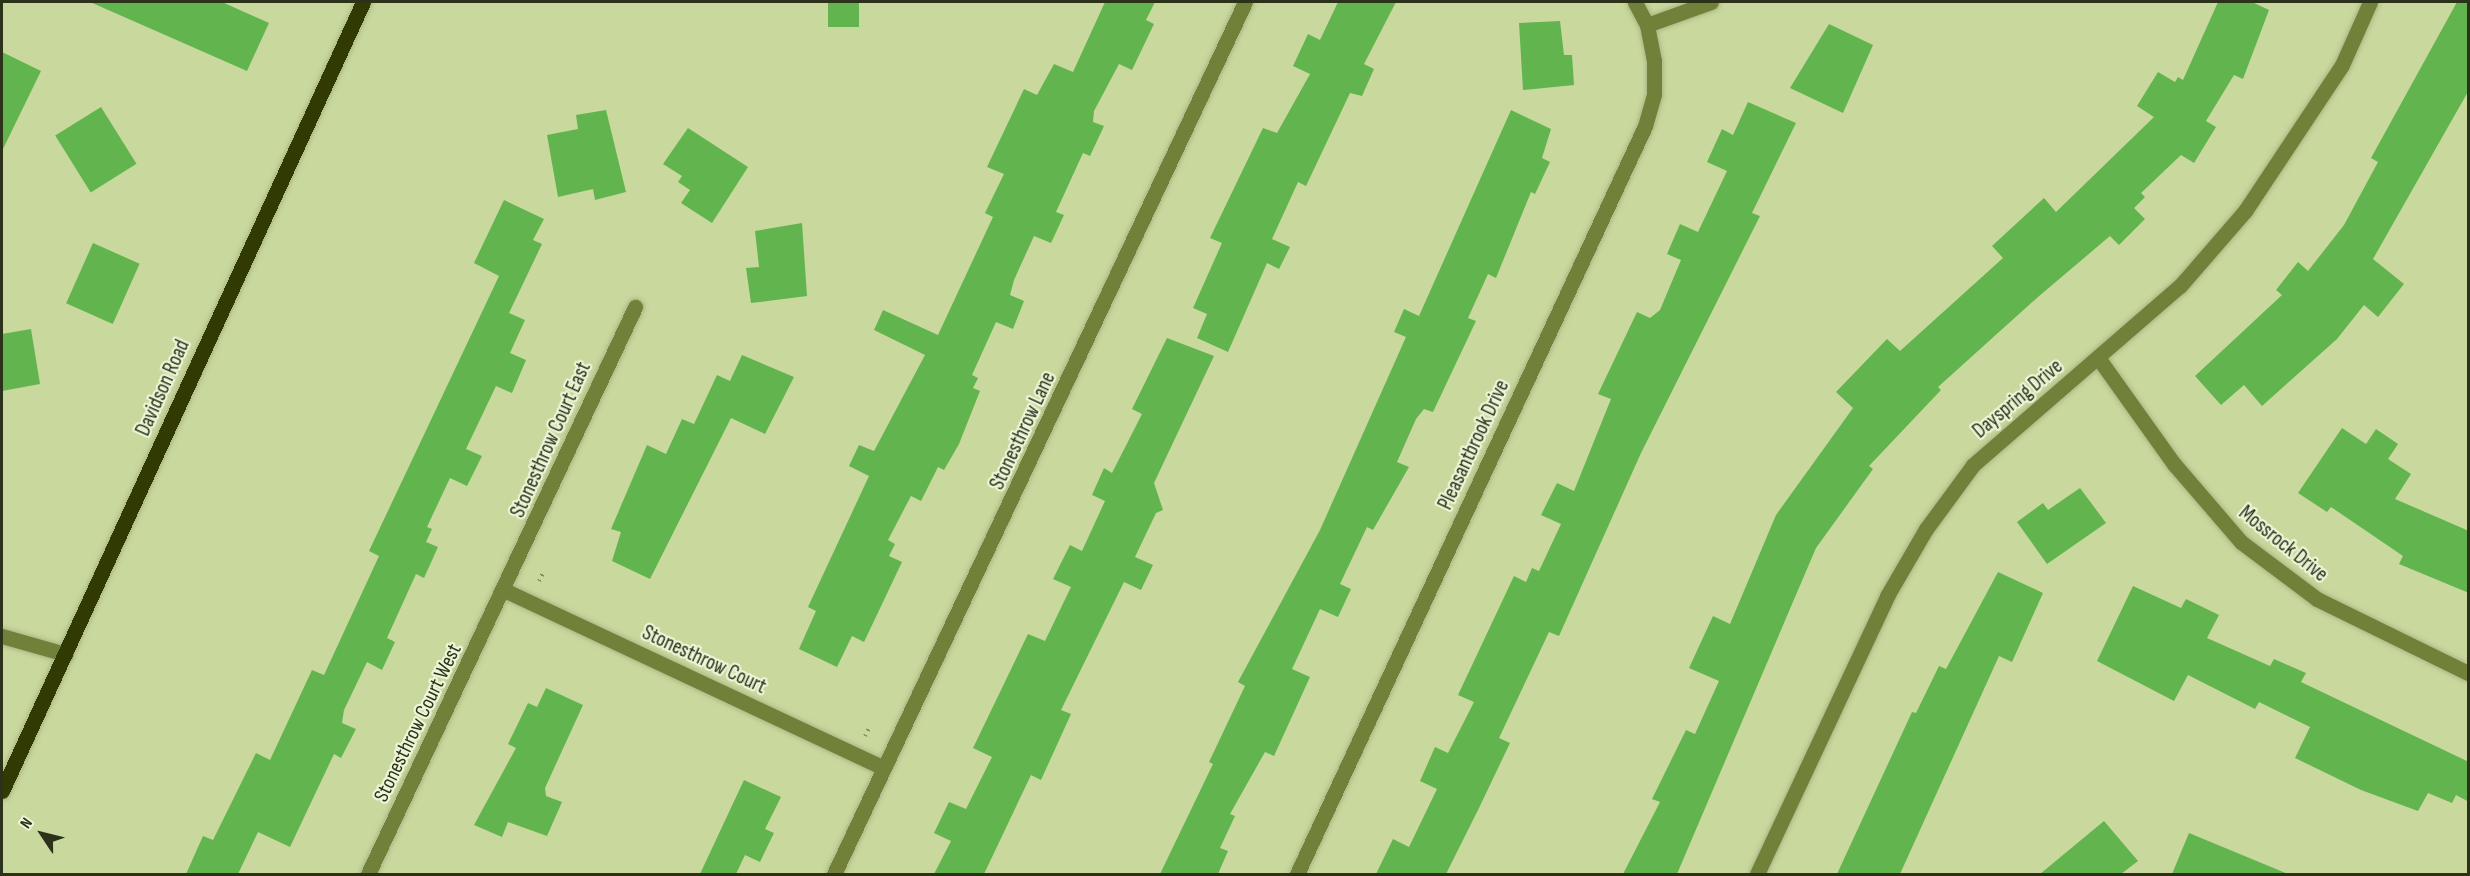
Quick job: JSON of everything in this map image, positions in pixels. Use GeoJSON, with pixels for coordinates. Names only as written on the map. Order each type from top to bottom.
{"type":"FeatureCollection","features":[{"type":"Feature","properties":{"kind":"main road","name":"Davidson Road"},"geometry":{"type":"LineString","coordinates":[[2,790],[363,2]]}},
{"type":"Feature","properties":{"kind":"street","name":"Stonesthrow Lane"},"geometry":{"type":"LineString","coordinates":[[834,874],[883,768],[985,565],[1245,2]]}},
{"type":"Feature","properties":{"kind":"street"},"geometry":{"type":"LineString","coordinates":[[1635,2],[1647,25],[1711,2]]}},
{"type":"Feature","properties":{"kind":"street","name":"Dayspring Drive"},"geometry":{"type":"LineString","coordinates":[[1757,874],[1887,596],[1926,529],[1973,465],[2022,418],[2099,359],[2180,286],[2245,211],[2336,75],[2370,2]]}},
{"type":"Feature","properties":{"kind":"street","name":"Pleasantbrook Drive"},"geometry":{"type":"LineString","coordinates":[[1297,874],[1645,126],[1654,94],[1647,25]]}},
{"type":"Feature","properties":{"kind":"street","name":"Stonesthrow Court East"},"geometry":{"type":"LineString","coordinates":[[506,591],[635,307]]}},
{"type":"Feature","properties":{"kind":"street","name":"Mossrock Drive"},"geometry":{"type":"LineString","coordinates":[[2099,359],[2174,464],[2241,542],[2317,599],[2469,673]]}},
{"type":"Feature","properties":{"kind":"street","name":"Stonesthrow Court"},"geometry":{"type":"LineString","coordinates":[[506,591],[883,768]]}},
{"type":"Feature","properties":{"kind":"street","name":"Stonesthrow Court West"},"geometry":{"type":"LineString","coordinates":[[368,874],[506,591]]}},
{"type":"Feature","properties":{"kind":"street"},"geometry":{"type":"LineString","coordinates":[[2,636],[65,654]]}},
{"type":"Feature","properties":{"kind":"building"},"geometry":{"type":"Polygon","coordinates":[[[90,2],[222,2],[269,23],[247,71],[90,2]]]}},
{"type":"Feature","properties":{"kind":"building"},"geometry":{"type":"Polygon","coordinates":[[[828,2],[859,2],[859,27],[828,27],[828,2]]]}},
{"type":"Feature","properties":{"kind":"building"},"geometry":{"type":"Polygon","coordinates":[[[1105,2],[1155,2],[1146,20],[1154,24],[1132,70],[1119,64],[1094,111],[1093,122],[1104,126],[1090,156],[1083,153],[1056,212],[1064,215],[1051,243],[1034,236],[1014,280],[1010,295],[1024,301],[1013,329],[996,322],[972,375],[978,378],[973,388],[980,391],[959,444],[944,470],[938,467],[921,501],[911,496],[888,540],[895,544],[889,556],[902,562],[864,642],[852,636],[837,667],[799,649],[816,611],[808,607],[869,476],[849,466],[859,445],[874,451],[925,355],[874,330],[883,310],[938,335],[993,217],[985,213],[1004,174],[987,167],[1024,89],[1037,95],[1054,64],[1073,72],[1105,2]]]}},
{"type":"Feature","properties":{"kind":"building"},"geometry":{"type":"Polygon","coordinates":[[[1338,2],[1396,2],[1364,64],[1374,69],[1362,96],[1350,93],[1306,186],[1298,182],[1272,239],[1290,247],[1279,269],[1267,263],[1228,352],[1197,338],[1207,314],[1193,308],[1222,243],[1210,238],[1263,128],[1277,133],[1310,74],[1293,66],[1308,34],[1320,40],[1338,2]]]}},
{"type":"Feature","properties":{"kind":"building"},"geometry":{"type":"Polygon","coordinates":[[[2218,2],[2252,2],[2269,10],[2243,79],[2234,75],[2206,121],[2216,127],[2194,163],[2181,155],[2141,193],[2145,197],[2134,208],[2145,219],[2119,245],[2110,236],[2038,297],[1938,387],[1941,390],[1869,466],[1873,469],[1816,548],[1677,874],[1623,874],[1660,802],[1652,799],[1686,730],[1695,734],[1719,681],[1689,668],[1713,616],[1730,624],[1776,515],[1853,408],[1836,392],[1887,339],[1900,351],[2003,258],[1992,246],[2044,198],[2056,212],[2154,117],[2137,106],[2158,72],[2175,82],[2178,77],[2183,80],[2218,2]]]}},
{"type":"Feature","properties":{"kind":"building"},"geometry":{"type":"Polygon","coordinates":[[[2457,2],[2469,2],[2469,90],[2373,259],[2404,284],[2378,317],[2364,305],[2337,339],[2262,406],[2244,385],[2221,405],[2195,376],[2282,295],[2276,290],[2298,262],[2308,271],[2344,225],[2378,162],[2371,158],[2457,2]]]}},
{"type":"Feature","properties":{"kind":"building"},"geometry":{"type":"Polygon","coordinates":[[[1560,21],[1564,55],[1572,55],[1574,85],[1523,90],[1519,23],[1560,21]]]}},
{"type":"Feature","properties":{"kind":"building"},"geometry":{"type":"Polygon","coordinates":[[[1829,24],[1873,45],[1843,113],[1790,88],[1829,24]]]}},
{"type":"Feature","properties":{"kind":"building"},"geometry":{"type":"Polygon","coordinates":[[[2,52],[41,71],[2,151],[2,52]]]}},
{"type":"Feature","properties":{"kind":"building"},"geometry":{"type":"Polygon","coordinates":[[[1748,102],[1796,123],[1752,213],[1760,216],[1641,453],[1559,636],[1549,632],[1499,738],[1510,743],[1479,808],[1446,874],[1376,874],[1393,839],[1409,847],[1437,789],[1420,781],[1435,747],[1448,753],[1474,702],[1458,695],[1514,576],[1526,582],[1532,568],[1539,571],[1561,524],[1541,515],[1557,483],[1574,491],[1611,399],[1598,394],[1637,312],[1650,318],[1660,310],[1681,260],[1667,254],[1680,224],[1698,232],[1727,171],[1707,162],[1722,129],[1733,135],[1748,102]]]}},
{"type":"Feature","properties":{"kind":"building"},"geometry":{"type":"Polygon","coordinates":[[[101,107],[137,164],[91,192],[55,136],[101,107]]]}},
{"type":"Feature","properties":{"kind":"building"},"geometry":{"type":"Polygon","coordinates":[[[606,110],[626,192],[595,200],[593,189],[558,197],[547,135],[578,129],[576,115],[606,110]]]}},
{"type":"Feature","properties":{"kind":"building"},"geometry":{"type":"Polygon","coordinates":[[[1511,110],[1551,129],[1542,158],[1550,162],[1535,194],[1531,192],[1496,278],[1488,274],[1468,318],[1476,321],[1433,412],[1424,409],[1416,419],[1397,462],[1409,467],[1373,530],[1367,527],[1340,584],[1351,589],[1338,617],[1320,609],[1292,669],[1310,677],[1274,756],[1265,752],[1230,814],[1235,816],[1220,848],[1228,851],[1218,874],[1160,874],[1213,764],[1209,762],[1245,686],[1238,682],[1320,530],[1406,337],[1394,332],[1404,309],[1419,316],[1511,110]]]}},
{"type":"Feature","properties":{"kind":"building"},"geometry":{"type":"Polygon","coordinates":[[[688,128],[748,167],[712,223],[681,203],[690,190],[678,182],[682,176],[663,164],[688,128]]]}},
{"type":"Feature","properties":{"kind":"building"},"geometry":{"type":"Polygon","coordinates":[[[504,200],[544,219],[533,240],[542,244],[509,313],[525,320],[510,353],[526,360],[512,393],[496,386],[466,449],[482,456],[467,486],[450,478],[427,527],[432,529],[426,542],[438,547],[424,578],[416,574],[387,638],[395,642],[382,670],[367,662],[344,710],[342,723],[356,729],[341,758],[334,754],[290,847],[258,832],[238,874],[186,874],[203,836],[213,840],[256,753],[270,760],[312,670],[324,675],[379,556],[369,551],[499,276],[474,263],[504,200]]]}},
{"type":"Feature","properties":{"kind":"building"},"geometry":{"type":"Polygon","coordinates":[[[802,223],[807,296],[751,303],[746,268],[759,267],[755,231],[802,223]]]}},
{"type":"Feature","properties":{"kind":"building"},"geometry":{"type":"Polygon","coordinates":[[[93,243],[140,264],[113,324],[66,303],[93,243]]]}},
{"type":"Feature","properties":{"kind":"building"},"geometry":{"type":"Polygon","coordinates":[[[31,329],[40,384],[2,391],[2,334],[31,329]]]}},
{"type":"Feature","properties":{"kind":"building"},"geometry":{"type":"Polygon","coordinates":[[[1167,338],[1214,356],[1154,483],[1163,510],[1156,513],[1135,557],[1153,565],[1141,590],[1124,582],[1061,710],[1071,714],[1041,780],[1031,775],[984,874],[934,874],[951,841],[934,833],[949,802],[966,809],[992,757],[973,748],[1028,634],[1045,641],[1071,587],[1053,579],[1070,545],[1082,551],[1105,501],[1092,495],[1104,468],[1112,473],[1142,414],[1132,409],[1167,338]]]}},
{"type":"Feature","properties":{"kind":"building"},"geometry":{"type":"Polygon","coordinates":[[[742,355],[794,377],[765,434],[731,418],[650,579],[612,561],[621,532],[611,529],[647,445],[666,454],[682,419],[694,424],[717,375],[730,381],[742,355]]]}},
{"type":"Feature","properties":{"kind":"building"},"geometry":{"type":"Polygon","coordinates":[[[2342,428],[2366,444],[2376,429],[2398,444],[2388,459],[2411,474],[2395,499],[2469,531],[2469,593],[2399,564],[2403,556],[2331,507],[2327,512],[2298,493],[2342,428]]]}},
{"type":"Feature","properties":{"kind":"building"},"geometry":{"type":"Polygon","coordinates":[[[2080,488],[2106,523],[2047,564],[2017,522],[2043,503],[2048,510],[2080,488]]]}},
{"type":"Feature","properties":{"kind":"building"},"geometry":{"type":"Polygon","coordinates":[[[1998,572],[2043,593],[2012,662],[1999,656],[1900,874],[1837,874],[1912,712],[1916,713],[1939,666],[1946,669],[1998,572]]]}},
{"type":"Feature","properties":{"kind":"building"},"geometry":{"type":"Polygon","coordinates":[[[2133,586],[2181,608],[2186,599],[2219,615],[2207,638],[2270,666],[2274,659],[2306,673],[2301,682],[2469,762],[2469,802],[2456,795],[2452,803],[2428,793],[2418,811],[2361,790],[2295,758],[2310,727],[2259,702],[2255,709],[2188,675],[2174,701],[2097,661],[2133,586]]]}},
{"type":"Feature","properties":{"kind":"building"},"geometry":{"type":"Polygon","coordinates":[[[546,688],[583,705],[545,788],[546,796],[562,802],[547,836],[508,822],[502,837],[474,825],[516,748],[508,744],[528,703],[537,707],[546,688]]]}},
{"type":"Feature","properties":{"kind":"building"},"geometry":{"type":"Polygon","coordinates":[[[744,780],[781,797],[765,829],[774,833],[760,862],[745,855],[736,874],[700,874],[744,780]]]}},
{"type":"Feature","properties":{"kind":"building"},"geometry":{"type":"Polygon","coordinates":[[[2104,821],[2138,861],[2121,874],[2040,874],[2104,821]]]}},
{"type":"Feature","properties":{"kind":"building"},"geometry":{"type":"Polygon","coordinates":[[[2189,833],[2288,874],[2172,874],[2189,833]]]}}]}
